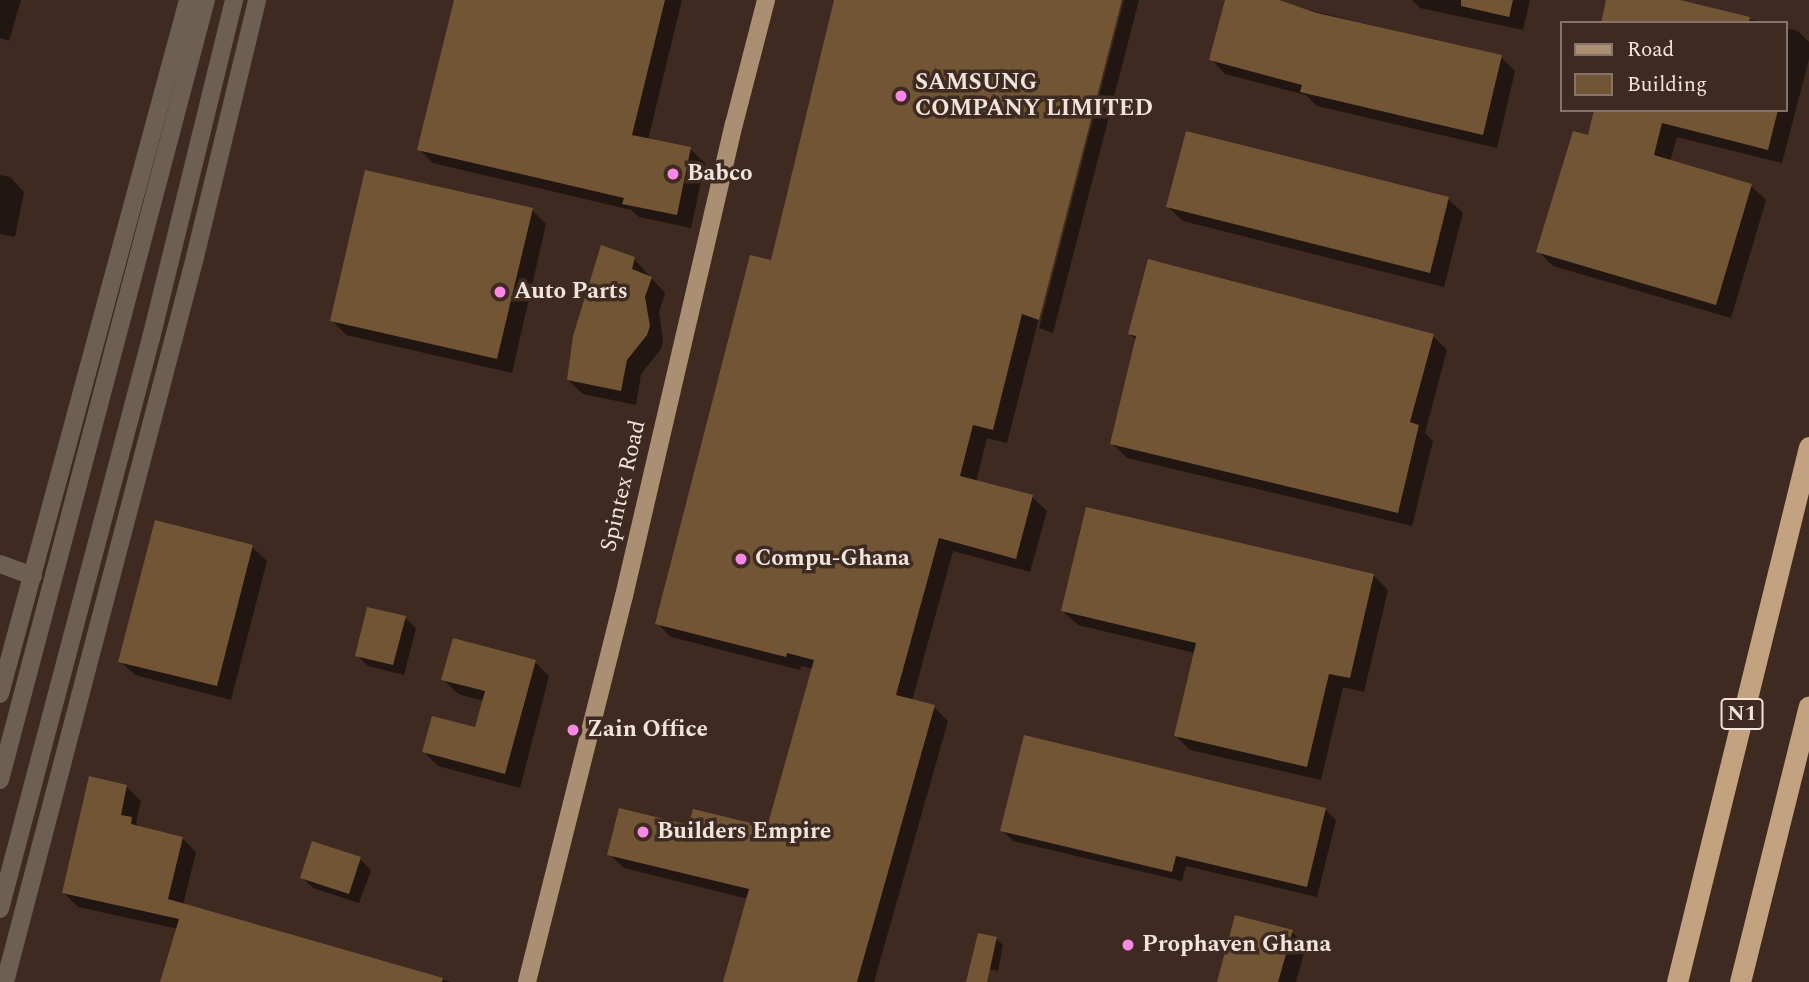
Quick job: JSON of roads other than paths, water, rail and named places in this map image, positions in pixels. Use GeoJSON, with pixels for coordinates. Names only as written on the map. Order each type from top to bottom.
{"type":"FeatureCollection","features":[{"type":"Feature","properties":{"kind":"highway","name":"N1"},"geometry":{"type":"LineString","coordinates":[[1676,982],[1809,447]]}},
{"type":"Feature","properties":{"kind":"highway"},"geometry":{"type":"LineString","coordinates":[[1740,982],[1809,706]]}},
{"type":"Feature","properties":{"kind":"main road","name":"Spintex Road"},"geometry":{"type":"LineString","coordinates":[[527,982],[624,596],[734,124],[766,0]]}},
{"type":"Feature","properties":{"kind":"street"},"geometry":{"type":"LineString","coordinates":[[0,694],[188,0]]}},
{"type":"Feature","properties":{"kind":"street"},"geometry":{"type":"LineString","coordinates":[[0,780],[206,0]]}},
{"type":"Feature","properties":{"kind":"street"},"geometry":{"type":"LineString","coordinates":[[0,909],[151,338],[234,0]]}},
{"type":"Feature","properties":{"kind":"street"},"geometry":{"type":"LineString","coordinates":[[5,982],[195,257],[257,0]]}},
{"type":"Feature","properties":{"kind":"street"},"geometry":{"type":"LineString","coordinates":[[0,564],[33,576]]}},
{"type":"Feature","properties":{"kind":"place","name":"SAMSUNG COMPANY LIMITED"},"geometry":{"type":"Point","coordinates":[901,96]}},
{"type":"Feature","properties":{"kind":"place","name":"Babco"},"geometry":{"type":"Point","coordinates":[673,174]}},
{"type":"Feature","properties":{"kind":"place","name":"Auto Parts"},"geometry":{"type":"Point","coordinates":[500,292]}},
{"type":"Feature","properties":{"kind":"place","name":"Compu-Ghana"},"geometry":{"type":"Point","coordinates":[741,559]}},
{"type":"Feature","properties":{"kind":"place","name":"Zain Office"},"geometry":{"type":"Point","coordinates":[573,730]}},
{"type":"Feature","properties":{"kind":"place","name":"Builders Empire"},"geometry":{"type":"Point","coordinates":[643,832]}},
{"type":"Feature","properties":{"kind":"place","name":"Prophaven Ghana"},"geometry":{"type":"Point","coordinates":[1128,945]}}]}
